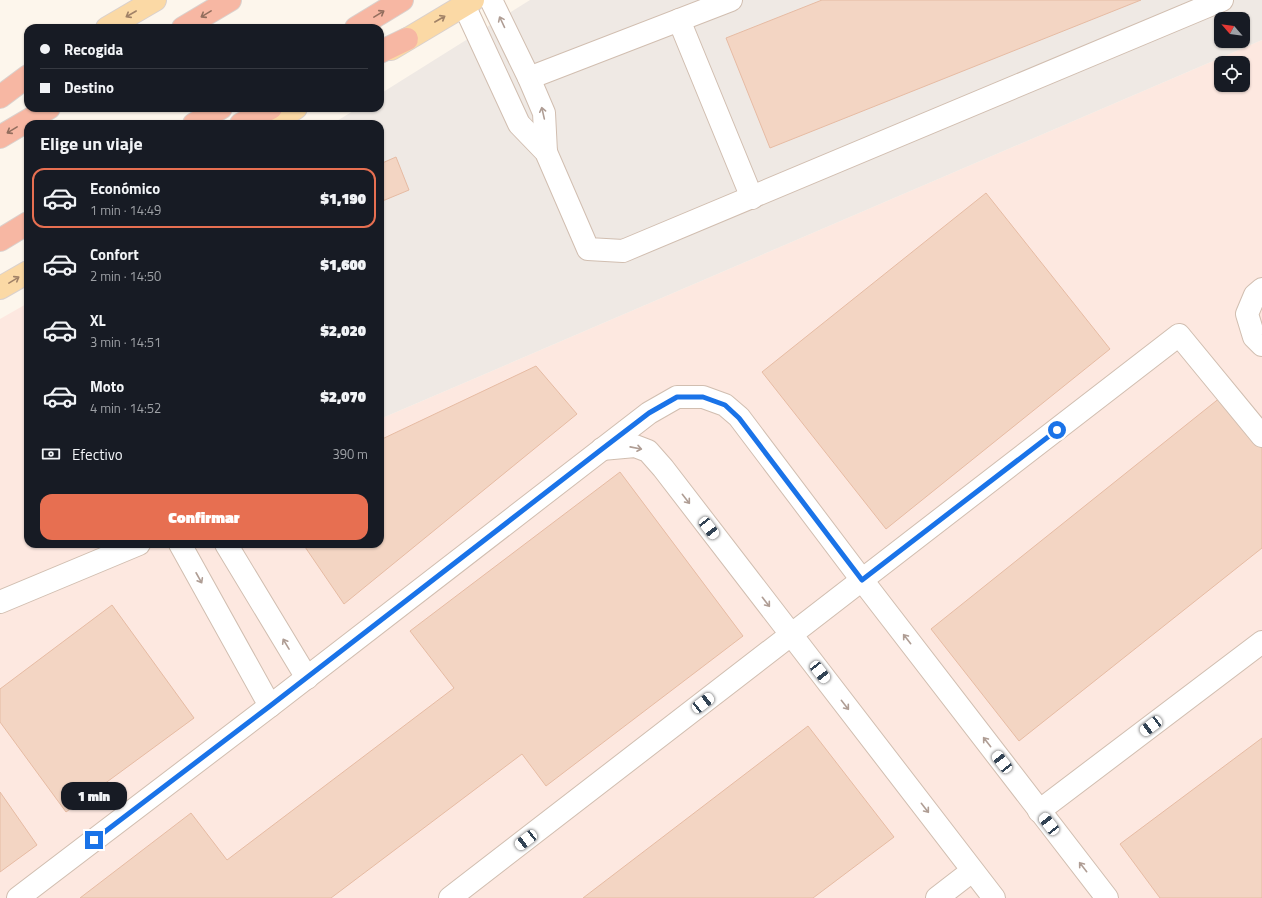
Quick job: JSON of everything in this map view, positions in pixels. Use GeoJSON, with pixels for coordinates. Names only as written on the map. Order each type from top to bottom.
{"type":"FeatureCollection","features":[{"type":"Feature","properties":{"kind":"highway"},"geometry":{"type":"LineString","coordinates":[[190,24],[230,0]]}},
{"type":"Feature","properties":{"kind":"highway"},"geometry":{"type":"LineString","coordinates":[[363,24],[402,0]]}},
{"type":"Feature","properties":{"kind":"highway"},"geometry":{"type":"LineString","coordinates":[[384,50],[408,38]]}},
{"type":"Feature","properties":{"kind":"highway"},"geometry":{"type":"LineString","coordinates":[[0,97],[24,78]]}},
{"type":"Feature","properties":{"kind":"highway"},"geometry":{"type":"LineString","coordinates":[[29,120],[42,112]]}},
{"type":"Feature","properties":{"kind":"highway"},"geometry":{"type":"LineString","coordinates":[[201,120],[214,112]]}},
{"type":"Feature","properties":{"kind":"highway"},"geometry":{"type":"LineString","coordinates":[[249,120],[264,112]]}},
{"type":"Feature","properties":{"kind":"highway"},"geometry":{"type":"LineString","coordinates":[[0,137],[24,123]]}},
{"type":"Feature","properties":{"kind":"highway"},"geometry":{"type":"LineString","coordinates":[[0,240],[24,226]]}},
{"type":"Feature","properties":{"kind":"main road"},"geometry":{"type":"LineString","coordinates":[[114,24],[155,0]]}},
{"type":"Feature","properties":{"kind":"main road"},"geometry":{"type":"LineString","coordinates":[[384,53],[468,3]]}},
{"type":"Feature","properties":{"kind":"main road"},"geometry":{"type":"LineString","coordinates":[[0,90],[24,77]]}},
{"type":"Feature","properties":{"kind":"main road"},"geometry":{"type":"LineString","coordinates":[[277,120],[290,112]]}},
{"type":"Feature","properties":{"kind":"main road"},"geometry":{"type":"LineString","coordinates":[[0,288],[24,274]]}},
{"type":"Feature","properties":{"kind":"lane"},"geometry":{"type":"LineString","coordinates":[[491,0],[530,78],[544,113],[546,152],[588,249],[623,251],[1222,0]]}},
{"type":"Feature","properties":{"kind":"lane"},"geometry":{"type":"LineString","coordinates":[[530,78],[731,0]]}},
{"type":"Feature","properties":{"kind":"lane"},"geometry":{"type":"LineString","coordinates":[[468,3],[519,124],[546,152]]}},
{"type":"Feature","properties":{"kind":"lane"},"geometry":{"type":"LineString","coordinates":[[679,20],[752,198]]}},
{"type":"Feature","properties":{"kind":"lane"},"geometry":{"type":"LineString","coordinates":[[1262,289],[1255,295],[1247,314],[1254,337],[1262,346]]}},
{"type":"Feature","properties":{"kind":"lane"},"geometry":{"type":"LineString","coordinates":[[450,898],[1179,335],[1262,436]]}},
{"type":"Feature","properties":{"kind":"lane"},"geometry":{"type":"LineString","coordinates":[[18,898],[307,678],[649,413],[677,397],[703,397],[725,405],[739,418],[1107,898]]}},
{"type":"Feature","properties":{"kind":"lane"},"geometry":{"type":"LineString","coordinates":[[602,449],[635,446],[648,451],[994,898]]}},
{"type":"Feature","properties":{"kind":"lane"},"geometry":{"type":"LineString","coordinates":[[0,602],[129,548]]}},
{"type":"Feature","properties":{"kind":"lane"},"geometry":{"type":"LineString","coordinates":[[182,548],[270,706]]}},
{"type":"Feature","properties":{"kind":"lane"},"geometry":{"type":"LineString","coordinates":[[228,548],[307,678]]}},
{"type":"Feature","properties":{"kind":"lane"},"geometry":{"type":"LineString","coordinates":[[1039,811],[1262,642]]}},
{"type":"Feature","properties":{"kind":"lane"},"geometry":{"type":"LineString","coordinates":[[937,898],[972,871]]}},
{"type":"Feature","properties":{"kind":"shaded area"},"geometry":{"type":"Polygon","coordinates":[[[530,0],[1262,0],[1262,40],[1250,45],[1250,12],[1214,12],[1214,48],[1243,48],[1225,56],[1214,56],[1214,61],[384,417],[384,120],[338,120],[352,112],[384,112],[384,91],[530,0]]]}},
{"type":"Feature","properties":{"kind":"shaded area"},"geometry":{"type":"Polygon","coordinates":[[[1262,40],[1262,898],[0,898],[0,319],[24,305],[24,548],[384,548],[384,417],[1214,61],[1214,92],[1250,92],[1250,56],[1225,56],[1243,48],[1250,48],[1250,45],[1262,40]]]}},
{"type":"Feature","properties":{"kind":"building"},"geometry":{"type":"Polygon","coordinates":[[[822,0],[1141,0],[770,148],[726,38],[822,0]]]}},
{"type":"Feature","properties":{"kind":"building"},"geometry":{"type":"Polygon","coordinates":[[[396,157],[409,190],[384,200],[384,162],[396,157]]]}},
{"type":"Feature","properties":{"kind":"building"},"geometry":{"type":"Polygon","coordinates":[[[986,193],[1110,349],[886,529],[762,372],[986,193]]]}},
{"type":"Feature","properties":{"kind":"building"},"geometry":{"type":"Polygon","coordinates":[[[536,366],[577,414],[344,604],[306,548],[384,548],[384,438],[536,366]]]}},
{"type":"Feature","properties":{"kind":"building"},"geometry":{"type":"Polygon","coordinates":[[[1221,397],[1262,448],[1262,548],[1019,741],[931,629],[1221,397]]]}},
{"type":"Feature","properties":{"kind":"building"},"geometry":{"type":"Polygon","coordinates":[[[620,472],[743,636],[546,786],[522,754],[331,898],[80,898],[191,813],[227,860],[454,688],[410,631],[620,472]]]}},
{"type":"Feature","properties":{"kind":"building"},"geometry":{"type":"Polygon","coordinates":[[[112,605],[194,718],[66,812],[0,722],[0,689],[112,605]]]}},
{"type":"Feature","properties":{"kind":"building"},"geometry":{"type":"Polygon","coordinates":[[[808,726],[894,837],[813,898],[583,898],[808,726]]]}},
{"type":"Feature","properties":{"kind":"building"},"geometry":{"type":"Polygon","coordinates":[[[1262,738],[1262,898],[1160,898],[1120,844],[1262,738]]]}},
{"type":"Feature","properties":{"kind":"building"},"geometry":{"type":"Polygon","coordinates":[[[0,792],[37,845],[0,872],[0,792]]]}},
{"type":"Feature","properties":{"kind":"route"},"geometry":{"type":"LineString","coordinates":[[94,840],[649,413],[677,397],[703,397],[725,405],[739,418],[862,580],[1057,430]]}}]}
